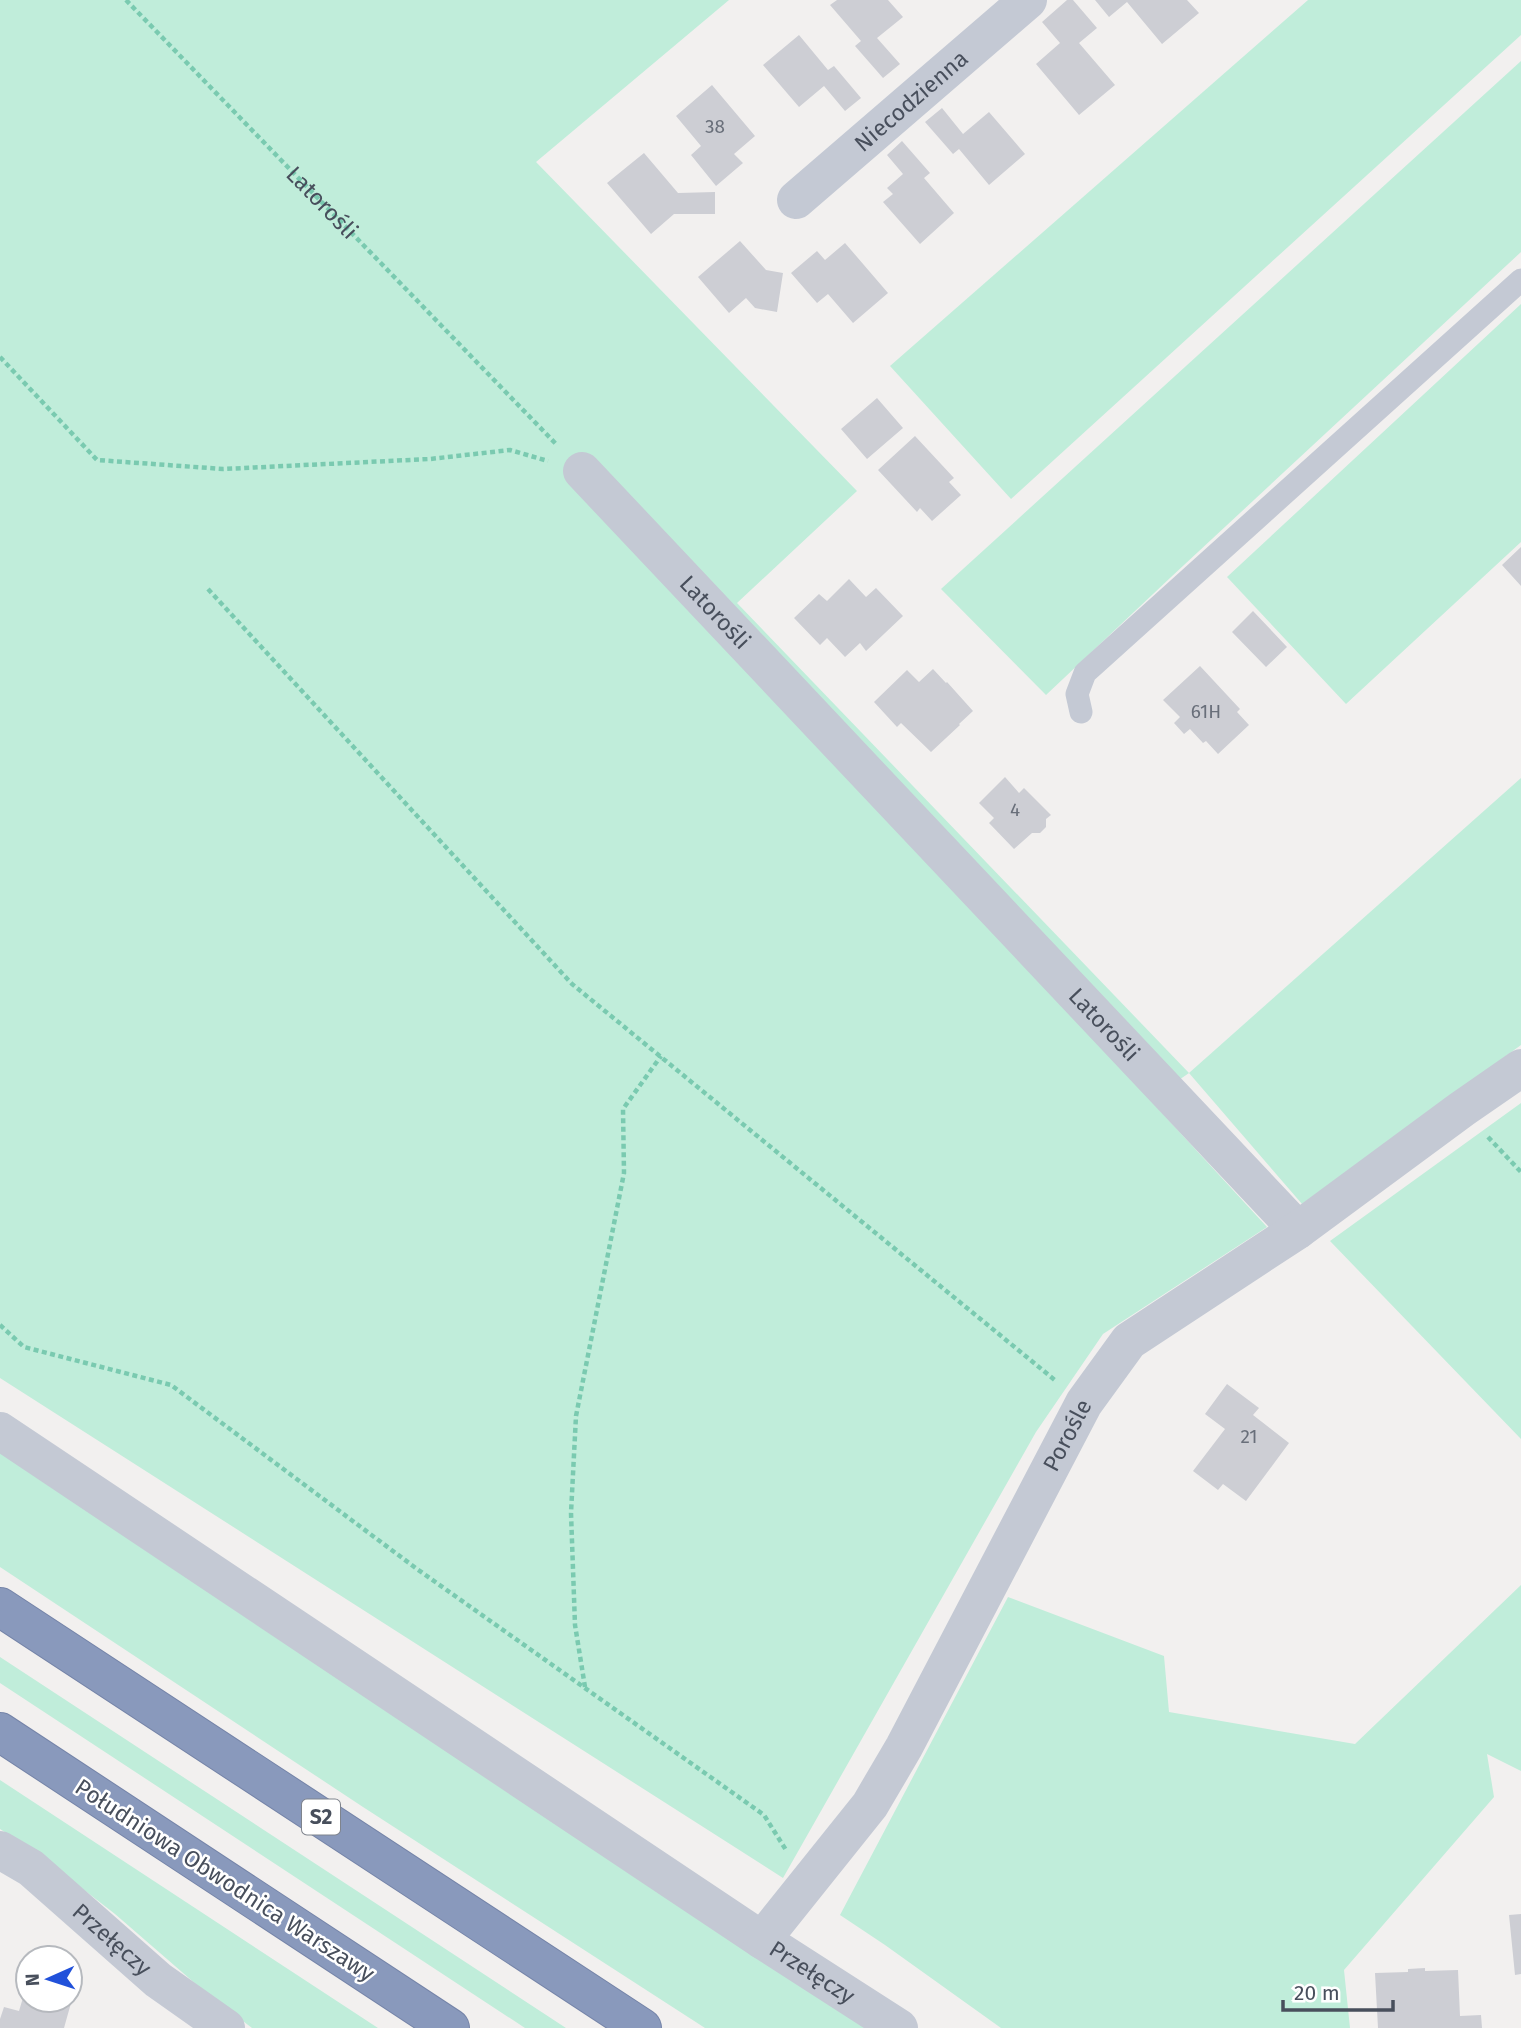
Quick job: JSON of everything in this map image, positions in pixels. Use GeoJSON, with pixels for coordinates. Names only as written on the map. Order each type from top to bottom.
{"type":"FeatureCollection","features":[{"type":"Feature","properties":{"kind":"highway","name":"S2"},"geometry":{"type":"LineString","coordinates":[[0,1607],[642,2028]]}},
{"type":"Feature","properties":{"kind":"highway","name":"Południowa Obwodnica Warszawy"},"geometry":{"type":"LineString","coordinates":[[0,1732],[450,2028]]}},
{"type":"Feature","properties":{"kind":"street","name":"Niecodzienna"},"geometry":{"type":"LineString","coordinates":[[796,201],[1028,0]]}},
{"type":"Feature","properties":{"kind":"street","name":"Latorośli"},"geometry":{"type":"LineString","coordinates":[[582,471],[1298,1230]]}},
{"type":"Feature","properties":{"kind":"street","name":"Porośle"},"geometry":{"type":"LineString","coordinates":[[762,1940],[870,1805],[904,1747],[1084,1404],[1129,1341],[1298,1230],[1521,1068]]}},
{"type":"Feature","properties":{"kind":"street","name":"Przełęczy"},"geometry":{"type":"LineString","coordinates":[[0,1431],[762,1940],[899,2028]]}},
{"type":"Feature","properties":{"kind":"street","name":"Przełęczy"},"geometry":{"type":"LineString","coordinates":[[0,1850],[31,1868],[158,1979],[226,2028]]}},
{"type":"Feature","properties":{"kind":"lane"},"geometry":{"type":"LineString","coordinates":[[1081,712],[1077,694],[1085,673],[1521,280]]}},
{"type":"Feature","properties":{"kind":"path","name":"Latorośli"},"geometry":{"type":"LineString","coordinates":[[126,0],[582,471]]}},
{"type":"Feature","properties":{"kind":"path"},"geometry":{"type":"LineString","coordinates":[[0,357],[97,460],[223,469],[430,458],[510,450],[582,471]]}},
{"type":"Feature","properties":{"kind":"path"},"geometry":{"type":"LineString","coordinates":[[208,589],[572,984],[1084,1404]]}},
{"type":"Feature","properties":{"kind":"path"},"geometry":{"type":"LineString","coordinates":[[585,1688],[575,1625],[571,1513],[576,1416],[624,1174],[623,1109],[661,1056]]}},
{"type":"Feature","properties":{"kind":"path"},"geometry":{"type":"LineString","coordinates":[[1462,1109],[1521,1171]]}},
{"type":"Feature","properties":{"kind":"path"},"geometry":{"type":"LineString","coordinates":[[0,1325],[24,1347],[171,1385],[418,1569],[764,1815],[808,1883]]}},
{"type":"Feature","properties":{"kind":"green space"},"geometry":{"type":"Polygon","coordinates":[[[0,0],[729,0],[536,162],[857,491],[737,603],[1189,1073],[1150,1100],[1267,1227],[1103,1334],[1036,1432],[783,1878],[0,1378],[0,0]]]}},
{"type":"Feature","properties":{"kind":"green space"},"geometry":{"type":"Polygon","coordinates":[[[1308,0],[1521,0],[1521,35],[1011,499],[890,366],[1308,0]]]}},
{"type":"Feature","properties":{"kind":"green space"},"geometry":{"type":"Polygon","coordinates":[[[1521,61],[1521,252],[1046,695],[941,589],[1521,61]]]}},
{"type":"Feature","properties":{"kind":"green space"},"geometry":{"type":"Polygon","coordinates":[[[1521,304],[1521,542],[1346,704],[1227,577],[1521,304]]]}},
{"type":"Feature","properties":{"kind":"green space"},"geometry":{"type":"Polygon","coordinates":[[[1521,778],[1521,1045],[1302,1204],[1189,1073],[1521,778]]]}},
{"type":"Feature","properties":{"kind":"green space"},"geometry":{"type":"Polygon","coordinates":[[[1521,1103],[1521,1439],[1330,1241],[1521,1103]]]}},
{"type":"Feature","properties":{"kind":"green space"},"geometry":{"type":"Polygon","coordinates":[[[0,1448],[865,2028],[705,2028],[363,1807],[0,1567],[0,1448]]]}},
{"type":"Feature","properties":{"kind":"green space"},"geometry":{"type":"Polygon","coordinates":[[[1521,1585],[1521,1771],[1487,1754],[1494,1797],[1344,1970],[1350,2028],[1001,2028],[840,1915],[1008,1597],[1164,1656],[1169,1712],[1355,1744],[1521,1585]]]}},
{"type":"Feature","properties":{"kind":"green space"},"geometry":{"type":"Polygon","coordinates":[[[0,1657],[566,2028],[525,2028],[0,1683],[0,1657]]]}},
{"type":"Feature","properties":{"kind":"green space"},"geometry":{"type":"Polygon","coordinates":[[[0,1780],[378,2028],[252,2028],[205,1992],[115,1914],[34,1851],[0,1829],[0,1780]]]}},
{"type":"Feature","properties":{"kind":"building"},"geometry":{"type":"Polygon","coordinates":[[[837,0],[888,0],[903,17],[877,38],[900,64],[883,78],[855,46],[861,41],[830,5],[837,0]]]}},
{"type":"Feature","properties":{"kind":"building"},"geometry":{"type":"Polygon","coordinates":[[[1067,0],[1073,0],[1097,28],[1079,43],[1115,85],[1079,115],[1036,64],[1060,43],[1042,22],[1067,0]]]}},
{"type":"Feature","properties":{"kind":"building"},"geometry":{"type":"Polygon","coordinates":[[[1095,0],[1187,0],[1199,13],[1162,44],[1127,2],[1109,17],[1095,0]]]}},
{"type":"Feature","properties":{"kind":"building"},"geometry":{"type":"Polygon","coordinates":[[[799,35],[828,70],[834,66],[861,98],[845,111],[824,86],[799,107],[763,65],[799,35]]]}},
{"type":"Feature","properties":{"kind":"building"},"geometry":{"type":"Polygon","coordinates":[[[712,85],[755,136],[734,154],[743,163],[716,186],[691,155],[701,146],[676,116],[712,85]]]}},
{"type":"Feature","properties":{"kind":"building"},"geometry":{"type":"Polygon","coordinates":[[[942,108],[963,134],[989,112],[1025,154],[989,185],[959,149],[953,154],[925,122],[942,108]]]}},
{"type":"Feature","properties":{"kind":"building"},"geometry":{"type":"Polygon","coordinates":[[[902,141],[930,173],[924,178],[954,213],[920,244],[883,202],[893,194],[887,188],[903,174],[887,155],[902,141]]]}},
{"type":"Feature","properties":{"kind":"building"},"geometry":{"type":"Polygon","coordinates":[[[644,153],[678,193],[715,192],[715,214],[674,214],[651,234],[607,183],[644,153]]]}},
{"type":"Feature","properties":{"kind":"building"},"geometry":{"type":"Polygon","coordinates":[[[740,241],[766,270],[783,273],[777,312],[755,308],[746,298],[729,313],[698,277],[740,241]]]}},
{"type":"Feature","properties":{"kind":"building"},"geometry":{"type":"Polygon","coordinates":[[[845,243],[888,293],[853,323],[828,294],[817,303],[791,273],[817,251],[825,260],[845,243]]]}},
{"type":"Feature","properties":{"kind":"building"},"geometry":{"type":"Polygon","coordinates":[[[877,398],[903,428],[867,459],[841,429],[877,398]]]}},
{"type":"Feature","properties":{"kind":"building"},"geometry":{"type":"Polygon","coordinates":[[[915,436],[954,478],[949,482],[961,495],[932,521],[920,508],[917,512],[878,470],[915,436]]]}},
{"type":"Feature","properties":{"kind":"building"},"geometry":{"type":"Polygon","coordinates":[[[1521,547],[1521,586],[1502,565],[1521,547]]]}},
{"type":"Feature","properties":{"kind":"building"},"geometry":{"type":"Polygon","coordinates":[[[849,579],[866,597],[876,588],[903,616],[866,651],[860,643],[845,657],[827,638],[820,645],[794,618],[819,594],[827,601],[849,579]]]}},
{"type":"Feature","properties":{"kind":"building"},"geometry":{"type":"Polygon","coordinates":[[[1253,611],[1287,647],[1266,667],[1232,632],[1253,611]]]}},
{"type":"Feature","properties":{"kind":"building"},"geometry":{"type":"Polygon","coordinates":[[[1200,666],[1240,709],[1237,712],[1249,725],[1218,754],[1190,729],[1184,734],[1174,723],[1180,717],[1163,700],[1200,666]]]}},
{"type":"Feature","properties":{"kind":"building"},"geometry":{"type":"Polygon","coordinates":[[[933,669],[973,711],[931,752],[901,723],[897,727],[874,702],[907,670],[919,682],[933,669]]]}},
{"type":"Feature","properties":{"kind":"building"},"geometry":{"type":"Polygon","coordinates":[[[1005,777],[1019,793],[1024,788],[1051,815],[1046,819],[1046,827],[1040,833],[1032,833],[1014,849],[989,823],[994,818],[979,803],[1005,777]]]}},
{"type":"Feature","properties":{"kind":"building"},"geometry":{"type":"Polygon","coordinates":[[[1227,1384],[1259,1408],[1253,1415],[1289,1443],[1246,1501],[1223,1484],[1218,1490],[1193,1471],[1225,1429],[1205,1414],[1227,1384]]]}},
{"type":"Feature","properties":{"kind":"building"},"geometry":{"type":"Polygon","coordinates":[[[1521,1914],[1521,1974],[1515,1975],[1509,1915],[1521,1914]]]}},
{"type":"Feature","properties":{"kind":"building"},"geometry":{"type":"Polygon","coordinates":[[[1425,1968],[1425,1971],[1458,1970],[1460,2016],[1481,2015],[1482,2028],[1378,2028],[1375,1973],[1408,1972],[1408,1969],[1425,1968]]]}},
{"type":"Feature","properties":{"kind":"building"},"geometry":{"type":"Polygon","coordinates":[[[4,2007],[14,2010],[14,2014],[68,2014],[64,2028],[0,2028],[4,2007]]]}}]}
